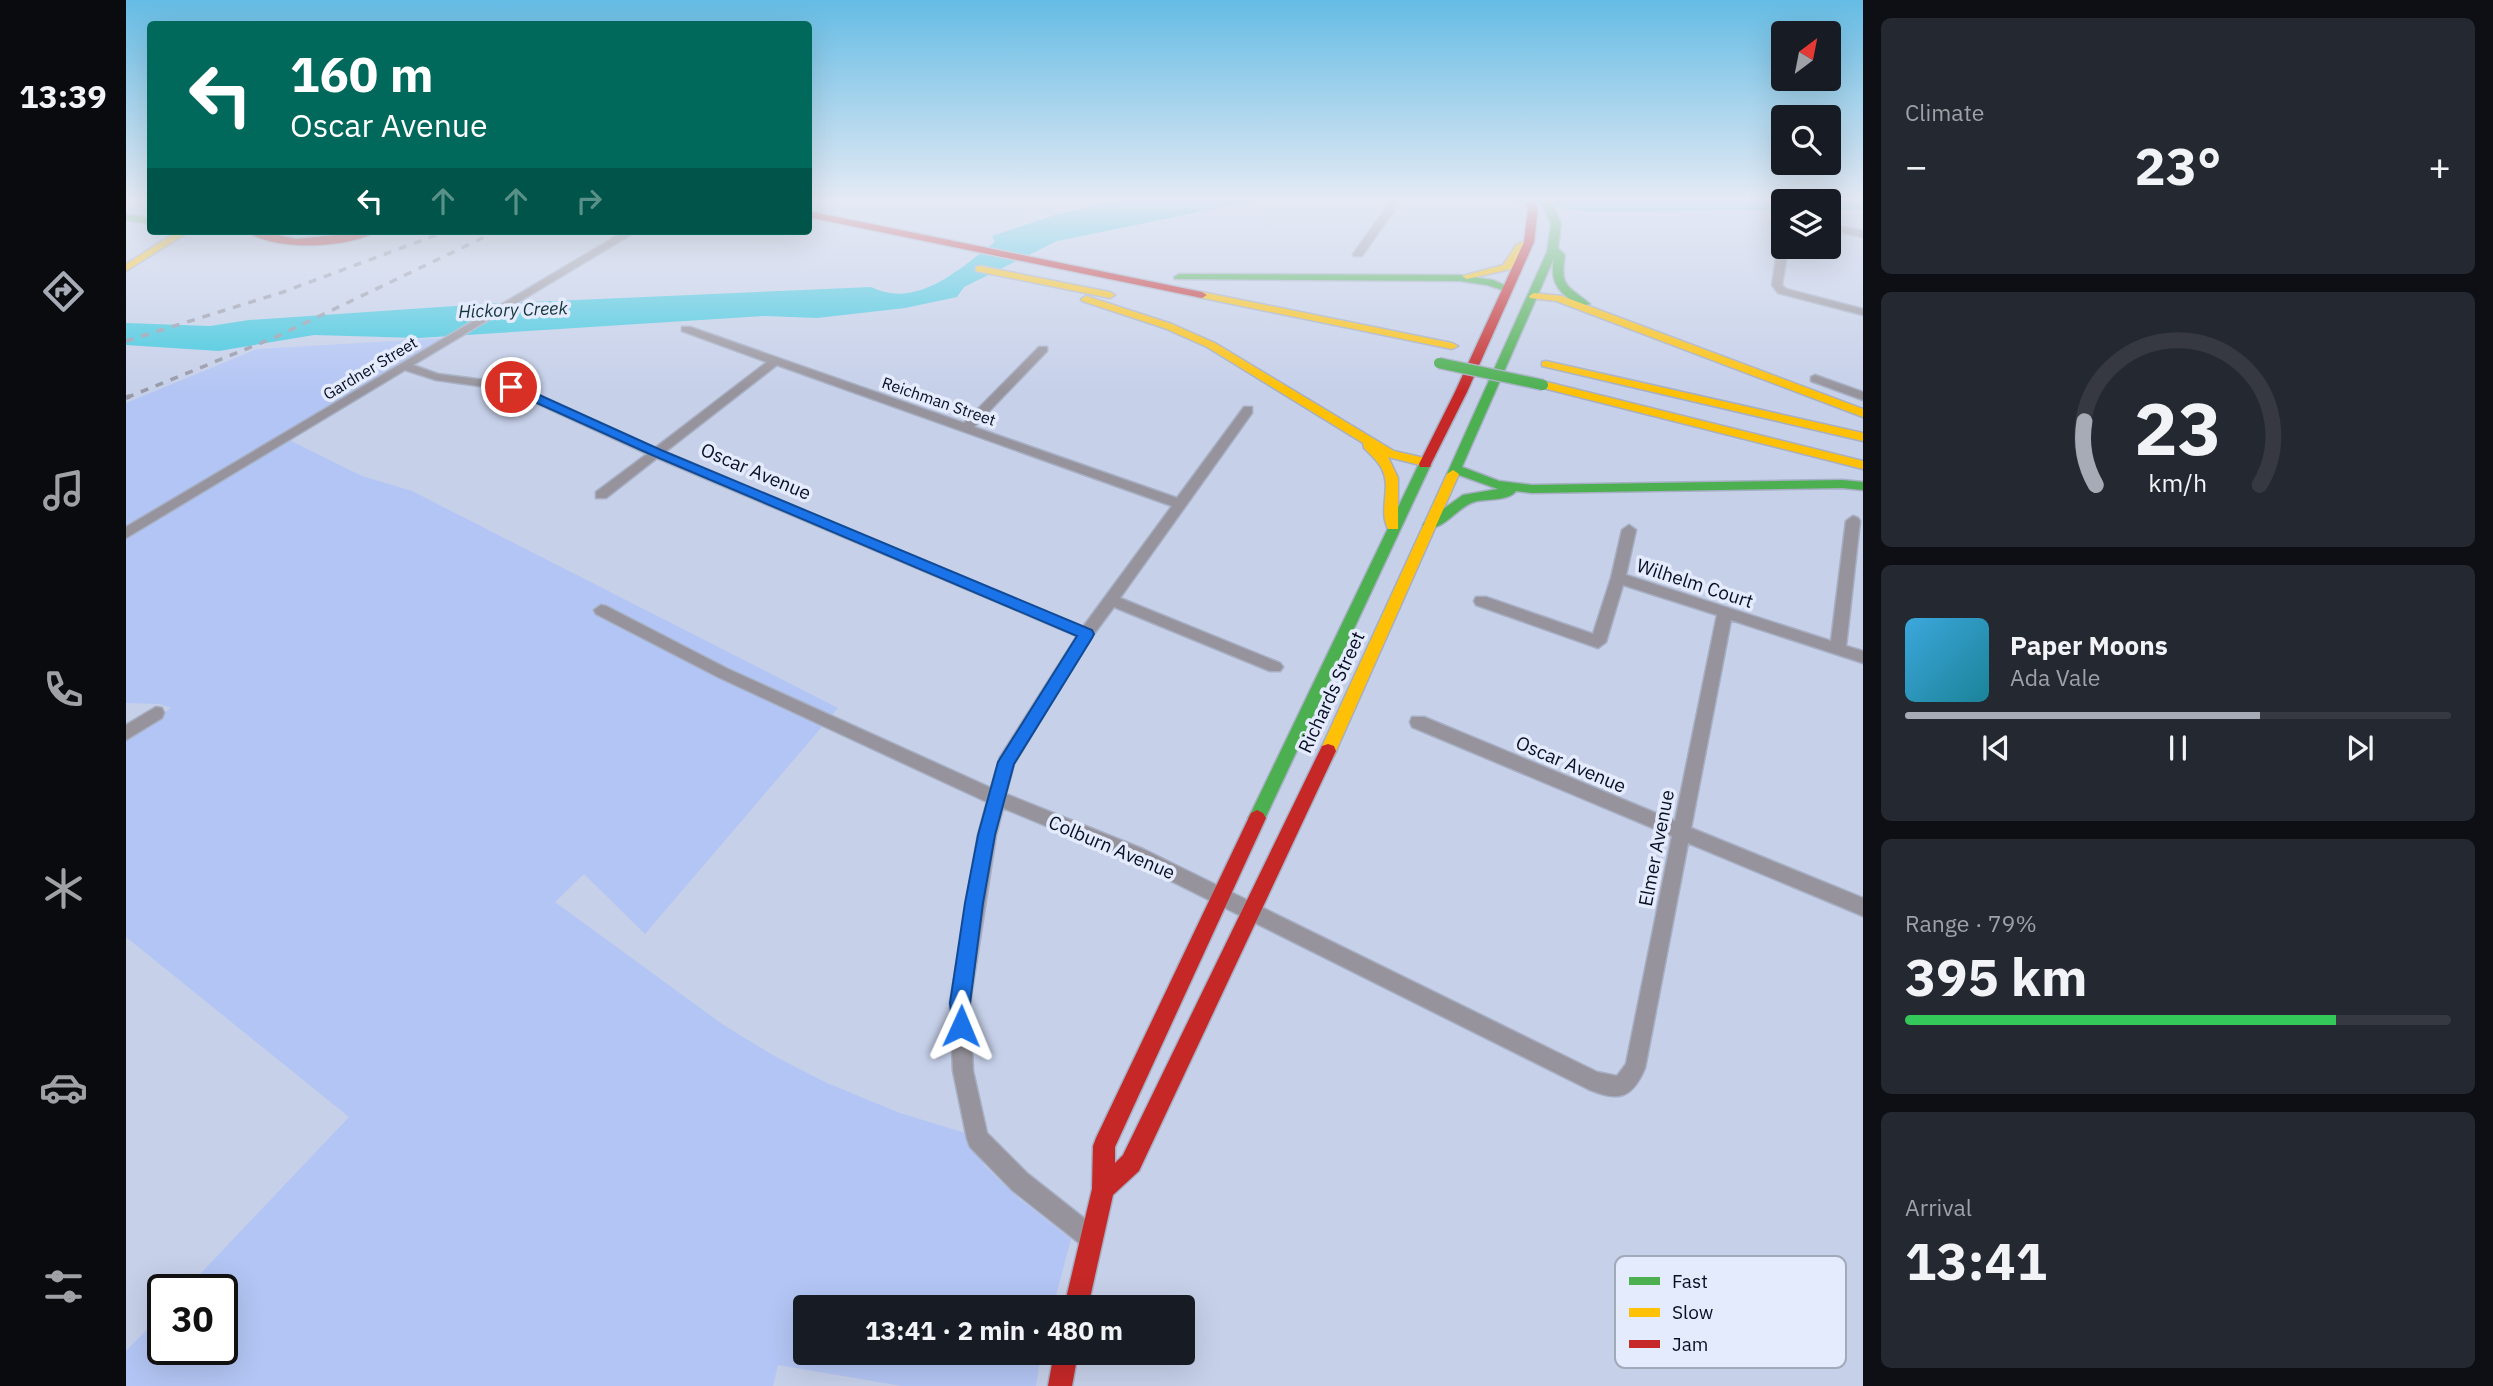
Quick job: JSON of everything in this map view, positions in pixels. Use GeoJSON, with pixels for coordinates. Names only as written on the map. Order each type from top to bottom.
{"type":"FeatureCollection","features":[{"type":"Feature","properties":{"kind":"main road"},"geometry":{"type":"LineString","coordinates":[[1051,263],[1533,362],[1863,437]]}},
{"type":"Feature","properties":{"kind":"main road"},"geometry":{"type":"LineString","coordinates":[[1460,278],[1507,267],[1510,263]]}},
{"type":"Feature","properties":{"kind":"main road","name":"Richards Street"},"geometry":{"type":"LineString","coordinates":[[1079,1295],[1103,1189],[1104,1146],[1393,526],[1461,392],[1519,263]]}},
{"type":"Feature","properties":{"kind":"main road","name":"Richards Street"},"geometry":{"type":"LineString","coordinates":[[1103,1189],[1131,1164],[1346,712],[1499,364],[1548,263]]}},
{"type":"Feature","properties":{"kind":"main road"},"geometry":{"type":"LineString","coordinates":[[1558,263],[1555,271],[1557,282],[1572,297],[1609,319]]}},
{"type":"Feature","properties":{"kind":"main road"},"geometry":{"type":"LineString","coordinates":[[965,266],[1149,303]]}},
{"type":"Feature","properties":{"kind":"main road"},"geometry":{"type":"LineString","coordinates":[[1067,266],[1197,278],[1460,278],[1489,282],[1534,296],[1558,298],[1863,413]]}},
{"type":"Feature","properties":{"kind":"main road"},"geometry":{"type":"LineString","coordinates":[[1040,282],[1059,291],[1168,326],[1211,345],[1390,454],[1455,469],[1497,485],[1532,489]]}},
{"type":"Feature","properties":{"kind":"main road"},"geometry":{"type":"LineString","coordinates":[[1433,362],[1543,385],[1863,465]]}},
{"type":"Feature","properties":{"kind":"main road"},"geometry":{"type":"LineString","coordinates":[[1360,438],[1391,473],[1393,490],[1388,519],[1393,526]]}},
{"type":"Feature","properties":{"kind":"main road"},"geometry":{"type":"LineString","coordinates":[[1430,525],[1442,520],[1457,504],[1475,496],[1532,489],[1842,484],[1863,486]]}},
{"type":"Feature","properties":{"kind":"main road"},"geometry":{"type":"LineString","coordinates":[[1060,1386],[1064,1365]]}},
{"type":"Feature","properties":{"kind":"street","name":"Gardner Street"},"geometry":{"type":"LineString","coordinates":[[126,533],[577,263]]}},
{"type":"Feature","properties":{"kind":"street"},"geometry":{"type":"LineString","coordinates":[[1780,263],[1777,285],[1783,291],[1863,312]]}},
{"type":"Feature","properties":{"kind":"street","name":"Reichman Street"},"geometry":{"type":"LineString","coordinates":[[686,329],[1181,504]]}},
{"type":"Feature","properties":{"kind":"street"},"geometry":{"type":"LineString","coordinates":[[967,427],[1044,349]]}},
{"type":"Feature","properties":{"kind":"street"},"geometry":{"type":"LineString","coordinates":[[601,495],[776,360]]}},
{"type":"Feature","properties":{"kind":"street","name":"Oscar Avenue"},"geometry":{"type":"LineString","coordinates":[[404,366],[436,377],[511,387],[656,453],[1086,634]]}},
{"type":"Feature","properties":{"kind":"street"},"geometry":{"type":"LineString","coordinates":[[1815,379],[1863,396]]}},
{"type":"Feature","properties":{"kind":"street"},"geometry":{"type":"LineString","coordinates":[[1091,1238],[1020,1182],[978,1139],[963,1071],[960,1003],[974,903],[1006,762],[1086,634],[1248,410]]}},
{"type":"Feature","properties":{"kind":"street"},"geometry":{"type":"LineString","coordinates":[[1839,649],[1853,521]]}},
{"type":"Feature","properties":{"kind":"street"},"geometry":{"type":"LineString","coordinates":[[1618,578],[1629,530]]}},
{"type":"Feature","properties":{"kind":"street","name":"Wilhelm Court"},"geometry":{"type":"LineString","coordinates":[[1481,601],[1598,642],[1618,578],[1863,657]]}},
{"type":"Feature","properties":{"kind":"street"},"geometry":{"type":"LineString","coordinates":[[1112,600],[1275,667]]}},
{"type":"Feature","properties":{"kind":"street","name":"Colburn Avenue"},"geometry":{"type":"LineString","coordinates":[[601,610],[723,673],[996,799],[1137,855],[1595,1082],[1622,1087]]}},
{"type":"Feature","properties":{"kind":"street","name":"Elmer Avenue"},"geometry":{"type":"LineString","coordinates":[[1622,1087],[1635,1068],[1725,613]]}},
{"type":"Feature","properties":{"kind":"street"},"geometry":{"type":"LineString","coordinates":[[126,733],[156,713]]}},
{"type":"Feature","properties":{"kind":"street","name":"Oscar Avenue"},"geometry":{"type":"LineString","coordinates":[[1418,722],[1863,907]]}},
{"type":"Feature","properties":{"kind":"shaded area"},"geometry":{"type":"Polygon","coordinates":[[[445,338],[126,528],[126,403],[257,349],[445,338]]]}},
{"type":"Feature","properties":{"kind":"shaded area"},"geometry":{"type":"Polygon","coordinates":[[[289,440],[362,476],[412,491],[838,708],[645,934],[584,874],[555,902],[722,1024],[776,1057],[827,1083],[900,1113],[965,1133],[985,1166],[1016,1196],[1071,1239],[1056,1295],[793,1295],[793,1365],[1039,1365],[1036,1386],[902,1386],[778,1365],[773,1386],[126,1386],[126,1351],[147,1329],[147,1365],[238,1365],[238,1274],[200,1274],[349,1117],[126,937],[126,738],[171,708],[160,704],[126,703],[126,538],[289,440]]]}},
{"type":"Feature","properties":{"kind":"water","name":"Hickory Creek"},"geometry":{"type":"Polygon","coordinates":[[[968,263],[1013,263],[964,287],[957,297],[905,308],[817,318],[765,316],[419,338],[314,335],[219,351],[126,345],[126,323],[210,326],[249,320],[484,304],[871,287],[888,293],[905,293],[922,290],[953,274],[968,263]]]}},
{"type":"Feature","properties":{"kind":"railway"},"geometry":{"type":"LineString","coordinates":[[126,341],[283,292],[362,263]]}},
{"type":"Feature","properties":{"kind":"railway"},"geometry":{"type":"LineString","coordinates":[[130,396],[126,398],[278,336],[431,263]]}},
{"type":"Feature","properties":{"kind":"traffic: fast"},"geometry":{"type":"LineString","coordinates":[[1453,474],[1547,263]]}},
{"type":"Feature","properties":{"kind":"traffic: fast"},"geometry":{"type":"LineString","coordinates":[[1558,263],[1557,273],[1560,285],[1585,304]]}},
{"type":"Feature","properties":{"kind":"traffic: fast"},"geometry":{"type":"LineString","coordinates":[[1179,277],[1460,278],[1489,282],[1506,288]]}},
{"type":"Feature","properties":{"kind":"traffic: fast"},"geometry":{"type":"LineString","coordinates":[[1439,363],[1543,385]]}},
{"type":"Feature","properties":{"kind":"traffic: fast"},"geometry":{"type":"LineString","coordinates":[[1257,818],[1425,464]]}},
{"type":"Feature","properties":{"kind":"traffic: fast"},"geometry":{"type":"LineString","coordinates":[[1455,469],[1497,485],[1532,489],[1842,484],[1863,486]]}},
{"type":"Feature","properties":{"kind":"traffic: fast"},"geometry":{"type":"LineString","coordinates":[[1430,525],[1468,498],[1510,492]]}},
{"type":"Feature","properties":{"kind":"traffic: slow"},"geometry":{"type":"LineString","coordinates":[[126,268],[134,263]]}},
{"type":"Feature","properties":{"kind":"traffic: slow"},"geometry":{"type":"LineString","coordinates":[[1467,276],[1507,267],[1510,263]]}},
{"type":"Feature","properties":{"kind":"traffic: slow"},"geometry":{"type":"LineString","coordinates":[[980,269],[1110,295]]}},
{"type":"Feature","properties":{"kind":"traffic: slow"},"geometry":{"type":"LineString","coordinates":[[1202,295],[1452,346]]}},
{"type":"Feature","properties":{"kind":"traffic: slow"},"geometry":{"type":"LineString","coordinates":[[1534,296],[1558,298],[1863,413]]}},
{"type":"Feature","properties":{"kind":"traffic: slow"},"geometry":{"type":"LineString","coordinates":[[1086,299],[1168,326],[1211,345],[1390,454],[1424,462]]}},
{"type":"Feature","properties":{"kind":"traffic: slow"},"geometry":{"type":"LineString","coordinates":[[1546,364],[1863,437]]}},
{"type":"Feature","properties":{"kind":"traffic: slow"},"geometry":{"type":"LineString","coordinates":[[1543,385],[1863,465]]}},
{"type":"Feature","properties":{"kind":"traffic: slow"},"geometry":{"type":"LineString","coordinates":[[1368,445],[1390,471],[1390,512],[1393,526]]}},
{"type":"Feature","properties":{"kind":"traffic: slow"},"geometry":{"type":"LineString","coordinates":[[1328,751],[1453,474]]}},
{"type":"Feature","properties":{"kind":"traffic: jam"},"geometry":{"type":"LineString","coordinates":[[1045,263],[1202,295]]}},
{"type":"Feature","properties":{"kind":"traffic: jam"},"geometry":{"type":"LineString","coordinates":[[1425,464],[1520,263]]}},
{"type":"Feature","properties":{"kind":"traffic: jam"},"geometry":{"type":"LineString","coordinates":[[1103,1189],[1131,1163],[1328,751]]}},
{"type":"Feature","properties":{"kind":"traffic: jam"},"geometry":{"type":"LineString","coordinates":[[1079,1295],[1103,1189],[1104,1146],[1257,818]]}},
{"type":"Feature","properties":{"kind":"traffic: jam"},"geometry":{"type":"LineString","coordinates":[[1060,1386],[1064,1365]]}},
{"type":"Feature","properties":{"kind":"route"},"geometry":{"type":"LineString","coordinates":[[511,387],[656,453],[966,581],[1086,634],[1006,762],[986,835],[974,903],[960,1003],[961,1026]]}}]}
